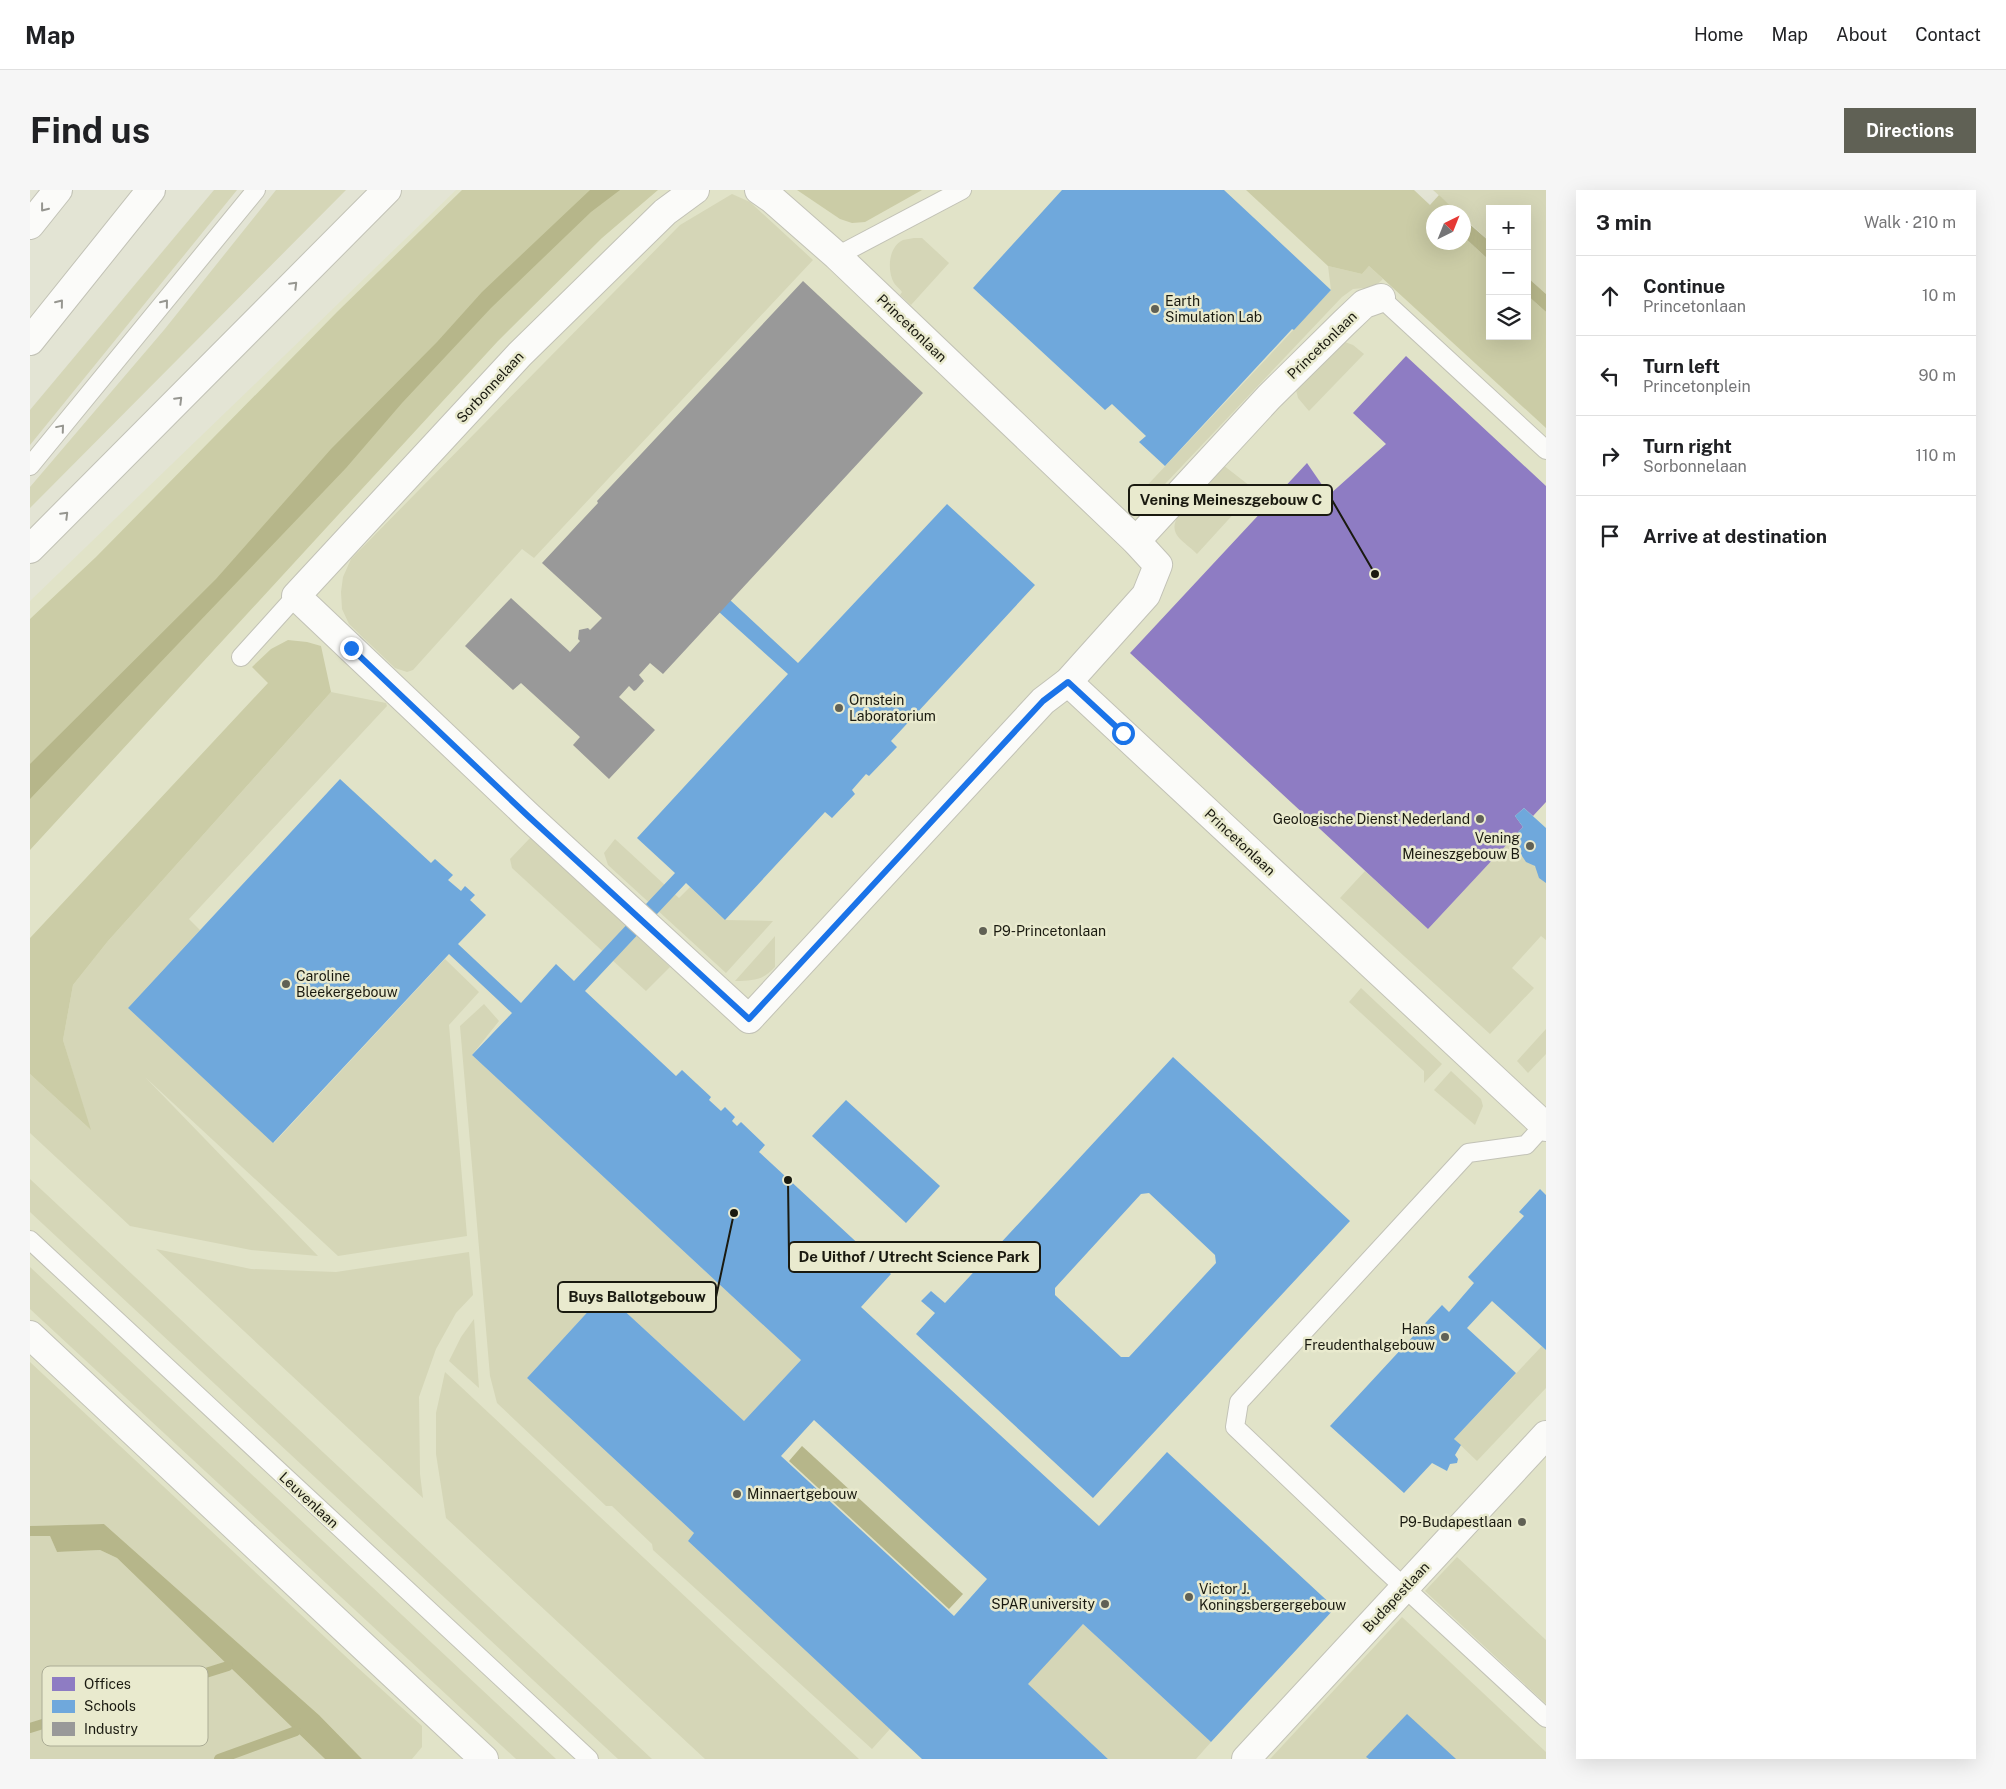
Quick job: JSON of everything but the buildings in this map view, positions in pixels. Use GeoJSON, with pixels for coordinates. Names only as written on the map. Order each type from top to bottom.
{"type":"FeatureCollection","features":[{"type":"Feature","properties":{"kind":"main road"},"geometry":{"type":"LineString","coordinates":[[30,225],[58,190]]}},
{"type":"Feature","properties":{"kind":"main road"},"geometry":{"type":"LineString","coordinates":[[30,341],[151,190]]}},
{"type":"Feature","properties":{"kind":"main road"},"geometry":{"type":"LineString","coordinates":[[30,549],[387,190]]}},
{"type":"Feature","properties":{"kind":"main road","name":"Sorbonnelaan"},"geometry":{"type":"LineString","coordinates":[[296,596],[520,354],[665,212],[695,190]]}},
{"type":"Feature","properties":{"kind":"main road","name":"Princetonlaan"},"geometry":{"type":"LineString","coordinates":[[765,195],[837,256],[1136,541],[1158,566],[1146,595],[1068,682],[1545,1126]]}},
{"type":"Feature","properties":{"kind":"main road","name":"Princetonlaan"},"geometry":{"type":"LineString","coordinates":[[1136,541],[1269,397],[1364,304],[1382,298]]}},
{"type":"Feature","properties":{"kind":"main road"},"geometry":{"type":"LineString","coordinates":[[296,596],[528,816],[749,1019],[1043,701],[1068,682]]}},
{"type":"Feature","properties":{"kind":"main road"},"geometry":{"type":"LineString","coordinates":[[30,1335],[484,1759]]}},
{"type":"Feature","properties":{"kind":"main road","name":"Budapestlaan"},"geometry":{"type":"LineString","coordinates":[[1246,1759],[1546,1435]]}},
{"type":"Feature","properties":{"kind":"lane"},"geometry":{"type":"LineString","coordinates":[[30,466],[256,190]]}},
{"type":"Feature","properties":{"kind":"lane"},"geometry":{"type":"LineString","coordinates":[[837,256],[962,190]]}},
{"type":"Feature","properties":{"kind":"lane","name":"Princetonlaan"},"geometry":{"type":"LineString","coordinates":[[1382,298],[1546,450]]}},
{"type":"Feature","properties":{"kind":"lane","name":"Sorbonnelaan"},"geometry":{"type":"LineString","coordinates":[[240,657],[296,596]]}},
{"type":"Feature","properties":{"kind":"lane"},"geometry":{"type":"LineString","coordinates":[[1545,1126],[1526,1145],[1468,1153],[1238,1402],[1235,1427],[1546,1718]]}},
{"type":"Feature","properties":{"kind":"lane","name":"Leuvenlaan"},"geometry":{"type":"LineString","coordinates":[[30,1240],[589,1759]]}},
{"type":"Feature","properties":{"kind":"shaded area"},"geometry":{"type":"Polygon","coordinates":[[[214,190],[237,190],[30,445],[30,410],[214,190]]]}},
{"type":"Feature","properties":{"kind":"shaded area"},"geometry":{"type":"Polygon","coordinates":[[[276,190],[346,190],[30,508],[30,487],[164,330],[276,190]]]}},
{"type":"Feature","properties":{"kind":"shaded area"},"geometry":{"type":"Polygon","coordinates":[[[456,190],[1390,190],[1426,233],[1426,250],[1439,250],[1486,329],[1486,340],[1531,340],[1531,335],[1546,330],[1546,1759],[30,1759],[30,601],[456,190]]]}},
{"type":"Feature","properties":{"kind":"shaded area"},"geometry":{"type":"Polygon","coordinates":[[[462,190],[658,190],[602,238],[498,341],[30,850],[30,619],[96,557],[337,312],[462,190]]]}},
{"type":"Feature","properties":{"kind":"shaded area"},"geometry":{"type":"Polygon","coordinates":[[[590,190],[620,190],[591,212],[491,308],[402,403],[346,468],[30,799],[30,764],[216,579],[331,449],[437,342],[482,292],[590,190]]]}},
{"type":"Feature","properties":{"kind":"shaded area"},"geometry":{"type":"Polygon","coordinates":[[[797,190],[922,190],[865,222],[852,223],[840,219],[797,190]]]}},
{"type":"Feature","properties":{"kind":"shaded area"},"geometry":{"type":"Polygon","coordinates":[[[1246,190],[1414,190],[1430,205],[1426,205],[1426,250],[1471,250],[1471,243],[1486,257],[1486,340],[1531,340],[1531,299],[1546,312],[1546,428],[1369,266],[1362,274],[1328,266],[1246,190]]]}},
{"type":"Feature","properties":{"kind":"shaded area"},"geometry":{"type":"Polygon","coordinates":[[[1433,190],[1546,190],[1546,294],[1531,281],[1531,205],[1486,205],[1486,238],[1471,224],[1471,205],[1449,205],[1433,190]]]}},
{"type":"Feature","properties":{"kind":"shaded area"},"geometry":{"type":"Polygon","coordinates":[[[732,194],[750,202],[813,260],[534,558],[522,549],[413,670],[407,672],[395,668],[349,624],[342,609],[341,592],[343,577],[351,559],[680,225],[732,194]]]}},
{"type":"Feature","properties":{"kind":"shaded area"},"geometry":{"type":"Polygon","coordinates":[[[1439,195],[1450,205],[1430,205],[1439,195]]]}},
{"type":"Feature","properties":{"kind":"shaded area"},"geometry":{"type":"Polygon","coordinates":[[[1471,225],[1486,238],[1486,257],[1471,243],[1471,225]]]}},
{"type":"Feature","properties":{"kind":"shaded area"},"geometry":{"type":"Polygon","coordinates":[[[914,238],[922,238],[949,263],[911,305],[900,295],[902,292],[894,283],[890,272],[890,260],[898,243],[914,238]]]}},
{"type":"Feature","properties":{"kind":"shaded area"},"geometry":{"type":"Polygon","coordinates":[[[1328,266],[1362,274],[1369,266],[1383,279],[1374,287],[1353,289],[1342,297],[1148,502],[1139,494],[1331,290],[1328,266]]]}},
{"type":"Feature","properties":{"kind":"shaded area"},"geometry":{"type":"Polygon","coordinates":[[[1531,281],[1546,294],[1546,312],[1531,299],[1531,281]]]}},
{"type":"Feature","properties":{"kind":"shaded area"},"geometry":{"type":"Polygon","coordinates":[[[1345,342],[1353,345],[1364,354],[1309,411],[1298,398],[1296,390],[1334,346],[1345,342]]]}},
{"type":"Feature","properties":{"kind":"shaded area"},"geometry":{"type":"Polygon","coordinates":[[[1223,465],[1250,486],[1248,498],[1197,554],[1178,537],[1175,523],[1178,516],[1223,465]]]}},
{"type":"Feature","properties":{"kind":"shaded area"},"geometry":{"type":"Polygon","coordinates":[[[288,640],[321,646],[331,692],[108,941],[73,985],[63,1040],[91,1130],[30,1074],[30,938],[268,683],[252,667],[271,649],[288,640]]]}},
{"type":"Feature","properties":{"kind":"shaded area"},"geometry":{"type":"Polygon","coordinates":[[[331,692],[386,703],[387,706],[189,919],[200,930],[128,1008],[274,1143],[445,959],[479,992],[449,1025],[467,1236],[338,1256],[145,1077],[318,1256],[251,1250],[130,1226],[30,1133],[30,1074],[90,1129],[63,1040],[73,985],[108,941],[331,692]]]}},
{"type":"Feature","properties":{"kind":"shaded area"},"geometry":{"type":"Polygon","coordinates":[[[531,837],[670,967],[646,991],[512,868],[510,859],[531,837]]]}},
{"type":"Feature","properties":{"kind":"shaded area"},"geometry":{"type":"Polygon","coordinates":[[[615,839],[679,898],[690,887],[725,920],[773,921],[726,973],[608,865],[604,853],[615,839]]]}},
{"type":"Feature","properties":{"kind":"shaded area"},"geometry":{"type":"Polygon","coordinates":[[[1509,842],[1546,877],[1546,940],[1541,936],[1512,968],[1534,988],[1490,1034],[1340,898],[1365,871],[1428,929],[1509,842]]]}},
{"type":"Feature","properties":{"kind":"shaded area"},"geometry":{"type":"Polygon","coordinates":[[[775,936],[775,967],[766,975],[757,979],[735,981],[775,936]]]}},
{"type":"Feature","properties":{"kind":"shaded area"},"geometry":{"type":"Polygon","coordinates":[[[1361,988],[1442,1064],[1424,1083],[1424,1071],[1349,1002],[1361,988]]]}},
{"type":"Feature","properties":{"kind":"shaded area"},"geometry":{"type":"Polygon","coordinates":[[[484,1004],[499,1021],[472,1055],[801,1360],[744,1421],[605,1293],[527,1378],[694,1533],[688,1541],[890,1729],[872,1749],[653,1550],[652,1544],[612,1506],[606,1506],[497,1403],[490,1376],[460,1026],[484,1004]]]}},
{"type":"Feature","properties":{"kind":"shaded area"},"geometry":{"type":"Polygon","coordinates":[[[1546,1029],[1546,1054],[1528,1073],[1517,1061],[1546,1029]]]}},
{"type":"Feature","properties":{"kind":"shaded area"},"geometry":{"type":"Polygon","coordinates":[[[1451,1071],[1481,1099],[1483,1106],[1475,1125],[1434,1090],[1451,1071]]]}},
{"type":"Feature","properties":{"kind":"shaded area"},"geometry":{"type":"Polygon","coordinates":[[[30,1179],[652,1759],[618,1759],[30,1212],[30,1179]]]}},
{"type":"Feature","properties":{"kind":"shaded area"},"geometry":{"type":"Polygon","coordinates":[[[156,1249],[251,1269],[336,1272],[469,1252],[473,1295],[456,1313],[436,1349],[419,1397],[420,1474],[423,1498],[156,1249]]]}},
{"type":"Feature","properties":{"kind":"shaded area"},"geometry":{"type":"Polygon","coordinates":[[[30,1267],[556,1759],[516,1759],[30,1309],[30,1267]]]}},
{"type":"Feature","properties":{"kind":"shaded area"},"geometry":{"type":"Polygon","coordinates":[[[474,1319],[479,1388],[449,1361],[461,1337],[474,1319]]]}},
{"type":"Feature","properties":{"kind":"shaded area"},"geometry":{"type":"Polygon","coordinates":[[[1542,1346],[1546,1350],[1546,1388],[1477,1461],[1454,1439],[1542,1346]]]}},
{"type":"Feature","properties":{"kind":"shaded area"},"geometry":{"type":"Polygon","coordinates":[[[30,1362],[422,1726],[422,1747],[412,1759],[362,1759],[319,1715],[104,1524],[30,1526],[30,1362]]]}},
{"type":"Feature","properties":{"kind":"shaded area"},"geometry":{"type":"Polygon","coordinates":[[[445,1372],[859,1759],[705,1759],[446,1518],[436,1454],[436,1413],[445,1372]]]}},
{"type":"Feature","properties":{"kind":"shaded area"},"geometry":{"type":"Polygon","coordinates":[[[802,1446],[963,1594],[949,1609],[789,1461],[802,1446]]]}},
{"type":"Feature","properties":{"kind":"shaded area"},"geometry":{"type":"Polygon","coordinates":[[[104,1524],[319,1715],[362,1759],[325,1759],[117,1558],[100,1550],[57,1552],[50,1536],[30,1536],[30,1526],[104,1524]]]}},
{"type":"Feature","properties":{"kind":"shaded area"},"geometry":{"type":"Polygon","coordinates":[[[30,1536],[50,1536],[57,1552],[100,1550],[117,1558],[325,1759],[30,1759],[30,1536]]]}},
{"type":"Feature","properties":{"kind":"shaded area"},"geometry":{"type":"Polygon","coordinates":[[[1457,1557],[1546,1640],[1546,1704],[1425,1591],[1457,1557]]]}},
{"type":"Feature","properties":{"kind":"shaded area"},"geometry":{"type":"Polygon","coordinates":[[[1402,1617],[1546,1752],[1546,1759],[1270,1759],[1402,1617]]]}},
{"type":"Feature","properties":{"kind":"shaded area"},"geometry":{"type":"Polygon","coordinates":[[[1083,1624],[1211,1742],[1196,1759],[1108,1759],[1026,1683],[1083,1624]]]}},
{"type":"Feature","properties":{"kind":"waterway"},"geometry":{"type":"LineString","coordinates":[[208,1672],[228,1666]]}},
{"type":"Feature","properties":{"kind":"waterway"},"geometry":{"type":"LineString","coordinates":[[30,1728],[42,1724]]}},
{"type":"Feature","properties":{"kind":"waterway"},"geometry":{"type":"LineString","coordinates":[[219,1759],[296,1731]]}},
{"type":"Feature","properties":{"kind":"place","name":"Earth Simulation Lab"},"geometry":{"type":"Point","coordinates":[1155,309]}},
{"type":"Feature","properties":{"kind":"place","name":"Vening Meineszgebouw C"},"geometry":{"type":"Point","coordinates":[1375,574]}},
{"type":"Feature","properties":{"kind":"place","name":"Ornstein Laboratorium"},"geometry":{"type":"Point","coordinates":[839,708]}},
{"type":"Feature","properties":{"kind":"place","name":"Geologische Dienst Nederland"},"geometry":{"type":"Point","coordinates":[1480,819]}},
{"type":"Feature","properties":{"kind":"place","name":"Vening Meineszgebouw B"},"geometry":{"type":"Point","coordinates":[1530,846]}},
{"type":"Feature","properties":{"kind":"place","name":"P9-Princetonlaan"},"geometry":{"type":"Point","coordinates":[983,931]}},
{"type":"Feature","properties":{"kind":"place","name":"Caroline Bleekergebouw"},"geometry":{"type":"Point","coordinates":[286,984]}},
{"type":"Feature","properties":{"kind":"place","name":"De Uithof / Utrecht Science Park"},"geometry":{"type":"Point","coordinates":[788,1180]}},
{"type":"Feature","properties":{"kind":"place","name":"Buys Ballotgebouw"},"geometry":{"type":"Point","coordinates":[734,1213]}},
{"type":"Feature","properties":{"kind":"place","name":"Hans Freudenthalgebouw"},"geometry":{"type":"Point","coordinates":[1445,1337]}},
{"type":"Feature","properties":{"kind":"place","name":"Minnaertgebouw"},"geometry":{"type":"Point","coordinates":[737,1494]}},
{"type":"Feature","properties":{"kind":"place","name":"P9-Budapestlaan"},"geometry":{"type":"Point","coordinates":[1522,1522]}},
{"type":"Feature","properties":{"kind":"place","name":"Victor J. Koningsbergergebouw"},"geometry":{"type":"Point","coordinates":[1189,1597]}},
{"type":"Feature","properties":{"kind":"place","name":"SPAR university"},"geometry":{"type":"Point","coordinates":[1105,1604]}},
{"type":"Feature","properties":{"kind":"route"},"geometry":{"type":"LineString","coordinates":[[351,648],[528,816],[749,1019],[1043,701],[1068,682],[1123,733]]}}]}
